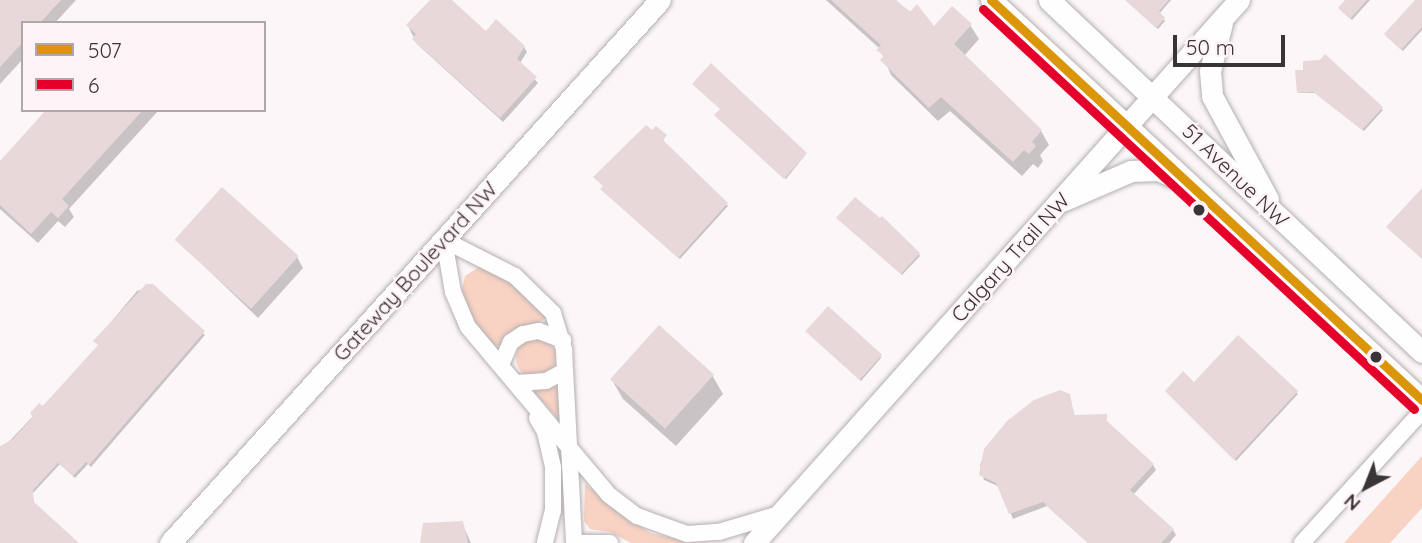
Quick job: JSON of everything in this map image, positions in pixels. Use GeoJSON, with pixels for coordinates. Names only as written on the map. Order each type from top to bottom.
{"type":"FeatureCollection","features":[{"type":"Feature","properties":{"kind":"main road","name":"Gateway Boulevard NW"},"geometry":{"type":"LineString","coordinates":[[170,543],[660,0]]}},
{"type":"Feature","properties":{"kind":"main road","name":"51 Avenue NW"},"geometry":{"type":"LineString","coordinates":[[990,0],[1422,400]]}},
{"type":"Feature","properties":{"kind":"main road","name":"51 Avenue NW"},"geometry":{"type":"LineString","coordinates":[[1049,0],[1422,352]]}},
{"type":"Feature","properties":{"kind":"main road","name":"Calgary Trail NW"},"geometry":{"type":"LineString","coordinates":[[754,543],[1239,0]]}},
{"type":"Feature","properties":{"kind":"main road"},"geometry":{"type":"LineString","coordinates":[[1223,18],[1210,71],[1212,96],[1275,212]]}},
{"type":"Feature","properties":{"kind":"main road"},"geometry":{"type":"LineString","coordinates":[[1059,202],[1141,169],[1168,173],[1199,194]]}},
{"type":"Feature","properties":{"kind":"street"},"geometry":{"type":"LineString","coordinates":[[444,240],[530,287],[553,313],[563,340],[574,543]]}},
{"type":"Feature","properties":{"kind":"street"},"geometry":{"type":"LineString","coordinates":[[444,240],[461,315],[557,430],[568,451],[623,507],[671,530],[719,532],[781,513]]}},
{"type":"Feature","properties":{"kind":"street"},"geometry":{"type":"LineString","coordinates":[[501,365],[511,342],[523,334],[539,331],[563,340]]}},
{"type":"Feature","properties":{"kind":"street"},"geometry":{"type":"LineString","coordinates":[[521,388],[546,381],[565,371]]}},
{"type":"Feature","properties":{"kind":"street"},"geometry":{"type":"LineString","coordinates":[[521,388],[552,454],[553,510],[545,543]]}},
{"type":"Feature","properties":{"kind":"street"},"geometry":{"type":"LineString","coordinates":[[1302,543],[1422,411]]}},
{"type":"Feature","properties":{"kind":"street"},"geometry":{"type":"LineString","coordinates":[[583,543],[610,543]]}},
{"type":"Feature","properties":{"kind":"shaded area"},"geometry":{"type":"Polygon","coordinates":[[[481,266],[494,268],[547,310],[546,318],[502,346],[492,345],[475,324],[461,294],[465,276],[481,266]]]}},
{"type":"Feature","properties":{"kind":"shaded area"},"geometry":{"type":"Polygon","coordinates":[[[536,338],[544,339],[550,344],[555,350],[555,366],[550,372],[544,377],[536,378],[528,377],[522,372],[517,366],[516,358],[517,350],[522,344],[528,339],[536,338]]]}},
{"type":"Feature","properties":{"kind":"shaded area"},"geometry":{"type":"Polygon","coordinates":[[[557,387],[561,392],[559,420],[535,393],[537,389],[557,387]]]}},
{"type":"Feature","properties":{"kind":"shaded area"},"geometry":{"type":"Polygon","coordinates":[[[1422,456],[1422,508],[1390,543],[1344,543],[1422,456]]]}},
{"type":"Feature","properties":{"kind":"shaded area"},"geometry":{"type":"Polygon","coordinates":[[[585,484],[650,533],[696,543],[631,543],[610,532],[590,529],[584,521],[585,484]]]}},
{"type":"Feature","properties":{"kind":"building"},"geometry":{"type":"Polygon","coordinates":[[[0,0],[61,0],[42,21],[21,21],[21,44],[0,67],[0,0]]]}},
{"type":"Feature","properties":{"kind":"building"},"geometry":{"type":"Polygon","coordinates":[[[430,0],[452,0],[486,31],[496,19],[525,46],[517,59],[537,77],[500,118],[412,39],[416,34],[406,25],[430,0]]]}},
{"type":"Feature","properties":{"kind":"building"},"geometry":{"type":"Polygon","coordinates":[[[831,0],[896,0],[910,12],[917,4],[934,26],[952,6],[972,24],[954,44],[1042,130],[1032,142],[1036,146],[1029,154],[1024,150],[1013,162],[941,97],[929,108],[880,60],[884,56],[876,50],[881,45],[831,0]]]}},
{"type":"Feature","properties":{"kind":"building"},"geometry":{"type":"Polygon","coordinates":[[[1125,0],[1169,0],[1159,11],[1165,18],[1156,28],[1125,0]]]}},
{"type":"Feature","properties":{"kind":"building"},"geometry":{"type":"Polygon","coordinates":[[[1345,0],[1367,0],[1350,19],[1338,8],[1345,0]]]}},
{"type":"Feature","properties":{"kind":"building"},"geometry":{"type":"Polygon","coordinates":[[[1415,0],[1422,0],[1422,27],[1401,50],[1384,34],[1415,0]]]}},
{"type":"Feature","properties":{"kind":"building"},"geometry":{"type":"Polygon","coordinates":[[[1325,54],[1383,107],[1362,130],[1313,92],[1297,93],[1295,70],[1303,70],[1303,61],[1320,60],[1325,54]]]}},
{"type":"Feature","properties":{"kind":"building"},"geometry":{"type":"Polygon","coordinates":[[[711,63],[807,153],[784,179],[714,115],[720,109],[692,84],[711,63]]]}},
{"type":"Feature","properties":{"kind":"building"},"geometry":{"type":"Polygon","coordinates":[[[44,112],[141,112],[62,199],[69,206],[58,218],[51,212],[31,234],[0,205],[0,161],[44,112]]]}},
{"type":"Feature","properties":{"kind":"building"},"geometry":{"type":"Polygon","coordinates":[[[646,125],[652,130],[656,126],[667,135],[663,140],[728,203],[678,258],[600,189],[603,186],[593,177],[646,125]]]}},
{"type":"Feature","properties":{"kind":"building"},"geometry":{"type":"Polygon","coordinates":[[[222,187],[299,256],[251,309],[174,240],[222,187]]]}},
{"type":"Feature","properties":{"kind":"building"},"geometry":{"type":"Polygon","coordinates":[[[1422,188],[1422,259],[1386,227],[1422,188]]]}},
{"type":"Feature","properties":{"kind":"building"},"geometry":{"type":"Polygon","coordinates":[[[855,197],[880,218],[882,216],[920,253],[901,274],[836,218],[855,197]]]}},
{"type":"Feature","properties":{"kind":"building"},"geometry":{"type":"Polygon","coordinates":[[[146,284],[153,284],[205,331],[89,465],[86,462],[73,476],[58,463],[33,490],[33,501],[79,543],[0,543],[0,446],[13,439],[33,417],[30,413],[39,403],[43,406],[98,345],[93,341],[146,284]]]}},
{"type":"Feature","properties":{"kind":"building"},"geometry":{"type":"Polygon","coordinates":[[[828,306],[882,355],[859,380],[805,331],[828,306]]]}},
{"type":"Feature","properties":{"kind":"building"},"geometry":{"type":"Polygon","coordinates":[[[659,325],[714,375],[665,429],[610,379],[659,325]]]}},
{"type":"Feature","properties":{"kind":"building"},"geometry":{"type":"Polygon","coordinates":[[[1238,335],[1298,391],[1234,460],[1165,391],[1183,371],[1194,382],[1238,335]]]}},
{"type":"Feature","properties":{"kind":"building"},"geometry":{"type":"Polygon","coordinates":[[[1060,390],[1070,394],[1074,415],[1107,414],[1107,421],[1154,464],[1130,490],[1174,529],[1161,543],[1088,543],[1043,502],[1009,514],[996,483],[979,475],[984,449],[1007,421],[1034,400],[1060,390]]]}},
{"type":"Feature","properties":{"kind":"building"},"geometry":{"type":"Polygon","coordinates":[[[463,521],[468,543],[420,543],[423,523],[463,521]]]}},
{"type":"Feature","properties":{"kind":"transit line","name":"507"},"geometry":{"type":"LineString","coordinates":[[991,0],[1422,400]]}},
{"type":"Feature","properties":{"kind":"transit line","name":"6"},"geometry":{"type":"LineString","coordinates":[[983,9],[1414,409]]}}]}
